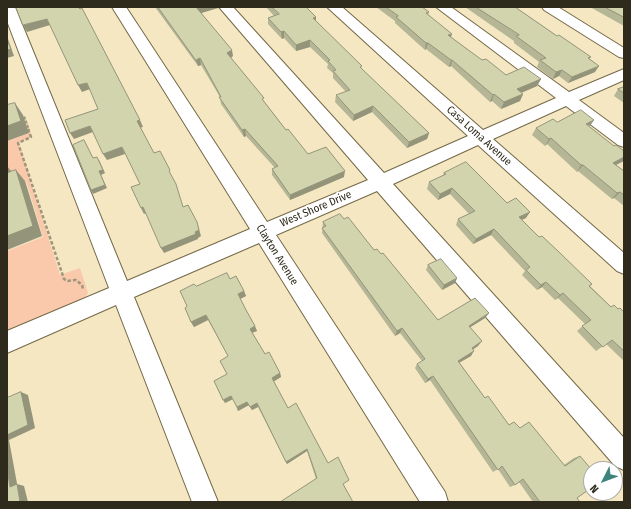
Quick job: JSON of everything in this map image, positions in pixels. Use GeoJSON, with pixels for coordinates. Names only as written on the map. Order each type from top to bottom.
{"type":"FeatureCollection","features":[{"type":"Feature","properties":{"kind":"street"},"geometry":{"type":"LineString","coordinates":[[8,7],[205,502]]}},
{"type":"Feature","properties":{"kind":"street","name":"Clayton Avenue"},"geometry":{"type":"LineString","coordinates":[[119,7],[435,502]]}},
{"type":"Feature","properties":{"kind":"street"},"geometry":{"type":"LineString","coordinates":[[226,7],[624,457]]}},
{"type":"Feature","properties":{"kind":"street","name":"Casa Loma Avenue"},"geometry":{"type":"LineString","coordinates":[[334,7],[624,265]]}},
{"type":"Feature","properties":{"kind":"street"},"geometry":{"type":"LineString","coordinates":[[442,7],[624,141]]}},
{"type":"Feature","properties":{"kind":"street"},"geometry":{"type":"LineString","coordinates":[[549,7],[624,54]]}},
{"type":"Feature","properties":{"kind":"street","name":"West Shore Drive"},"geometry":{"type":"LineString","coordinates":[[7,342],[380,182],[624,74]]}},
{"type":"Feature","properties":{"kind":"path"},"geometry":{"type":"LineString","coordinates":[[17,116],[24,116],[31,137],[18,142],[64,279],[67,281],[76,280],[80,282],[85,293]]}},
{"type":"Feature","properties":{"kind":"shaded area"},"geometry":{"type":"Polygon","coordinates":[[[25,116],[32,137],[19,143],[60,275],[80,268],[88,293],[84,299],[7,333],[7,251],[43,237],[26,181],[16,184],[12,171],[7,172],[7,141],[29,133],[25,116]]]}},
{"type":"Feature","properties":{"kind":"building"},"geometry":{"type":"Polygon","coordinates":[[[16,7],[82,8],[140,120],[137,121],[154,153],[160,151],[170,170],[169,171],[176,184],[183,207],[188,205],[197,222],[199,230],[195,232],[196,234],[161,248],[143,207],[141,208],[131,187],[140,184],[122,147],[103,154],[90,126],[70,133],[65,120],[98,109],[87,83],[78,85],[47,19],[23,25],[16,7]]]}},
{"type":"Feature","properties":{"kind":"building"},"geometry":{"type":"Polygon","coordinates":[[[158,7],[196,7],[232,50],[227,53],[264,98],[262,99],[286,130],[288,129],[308,154],[326,147],[345,171],[290,195],[272,169],[278,166],[245,129],[242,130],[219,97],[221,97],[200,58],[196,60],[158,7]]]}},
{"type":"Feature","properties":{"kind":"building"},"geometry":{"type":"Polygon","coordinates":[[[272,7],[306,7],[316,17],[313,18],[362,66],[360,67],[429,133],[409,142],[373,106],[354,115],[336,95],[350,90],[333,71],[336,70],[328,61],[330,60],[310,40],[296,45],[284,31],[281,32],[268,18],[279,14],[272,7]]]}},
{"type":"Feature","properties":{"kind":"building"},"geometry":{"type":"Polygon","coordinates":[[[386,7],[422,7],[429,12],[426,13],[452,34],[448,35],[482,60],[486,59],[506,75],[524,67],[541,79],[517,89],[523,94],[504,102],[494,94],[493,95],[452,60],[426,43],[396,17],[398,16],[386,7]]]}},
{"type":"Feature","properties":{"kind":"building"},"geometry":{"type":"Polygon","coordinates":[[[476,7],[515,7],[591,57],[588,58],[599,66],[572,77],[562,70],[556,72],[540,60],[546,58],[516,36],[519,35],[476,7]]]}},
{"type":"Feature","properties":{"kind":"building"},"geometry":{"type":"Polygon","coordinates":[[[605,7],[624,7],[624,17],[605,7]]]}},
{"type":"Feature","properties":{"kind":"building"},"geometry":{"type":"Polygon","coordinates":[[[7,40],[11,49],[7,50],[7,40]]]}},
{"type":"Feature","properties":{"kind":"building"},"geometry":{"type":"Polygon","coordinates":[[[624,87],[624,93],[618,89],[624,87]]]}},
{"type":"Feature","properties":{"kind":"building"},"geometry":{"type":"Polygon","coordinates":[[[15,103],[21,121],[7,126],[7,105],[15,103]]]}},
{"type":"Feature","properties":{"kind":"building"},"geometry":{"type":"Polygon","coordinates":[[[581,110],[594,120],[586,124],[614,146],[616,145],[624,151],[624,157],[613,163],[624,171],[624,195],[620,192],[617,193],[583,165],[581,165],[551,138],[549,139],[536,128],[553,119],[557,122],[581,110]]]}},
{"type":"Feature","properties":{"kind":"building"},"geometry":{"type":"Polygon","coordinates":[[[84,140],[93,158],[97,157],[103,170],[99,171],[105,185],[91,190],[73,145],[84,140]]]}},
{"type":"Feature","properties":{"kind":"building"},"geometry":{"type":"Polygon","coordinates":[[[466,162],[507,203],[516,198],[530,212],[519,217],[539,237],[542,236],[592,284],[589,286],[611,307],[614,305],[624,312],[624,351],[612,340],[603,347],[582,326],[591,320],[563,293],[560,295],[546,282],[541,285],[526,270],[530,267],[494,229],[476,239],[458,219],[475,211],[452,188],[440,194],[429,182],[466,162]]]}},
{"type":"Feature","properties":{"kind":"building"},"geometry":{"type":"Polygon","coordinates":[[[16,170],[33,226],[7,236],[7,173],[16,170]]]}},
{"type":"Feature","properties":{"kind":"building"},"geometry":{"type":"Polygon","coordinates":[[[340,214],[344,219],[348,217],[374,250],[377,249],[381,254],[383,253],[438,320],[475,298],[489,313],[469,326],[482,341],[472,348],[474,351],[458,361],[485,398],[488,396],[509,425],[514,422],[520,428],[529,422],[565,466],[580,456],[584,461],[583,461],[583,494],[577,498],[580,502],[540,502],[523,479],[515,485],[502,466],[498,470],[433,376],[428,379],[417,364],[425,359],[402,328],[397,331],[322,228],[326,226],[323,222],[340,214]]]}},
{"type":"Feature","properties":{"kind":"building"},"geometry":{"type":"Polygon","coordinates":[[[441,259],[457,278],[444,285],[428,265],[441,259]]]}},
{"type":"Feature","properties":{"kind":"building"},"geometry":{"type":"Polygon","coordinates":[[[227,273],[230,279],[236,276],[244,291],[238,294],[255,326],[250,329],[265,354],[269,352],[280,373],[272,378],[288,408],[296,403],[328,463],[338,457],[349,480],[343,484],[353,502],[280,502],[317,478],[307,449],[286,462],[257,403],[250,407],[247,402],[237,407],[231,396],[223,400],[214,381],[227,374],[220,361],[228,356],[206,315],[191,322],[185,308],[187,306],[180,291],[194,284],[196,286],[227,273]]]}},
{"type":"Feature","properties":{"kind":"building"},"geometry":{"type":"Polygon","coordinates":[[[21,392],[28,425],[7,435],[7,398],[21,392]]]}},
{"type":"Feature","properties":{"kind":"building"},"geometry":{"type":"Polygon","coordinates":[[[7,468],[10,487],[17,484],[20,502],[7,502],[7,468]]]}}]}
